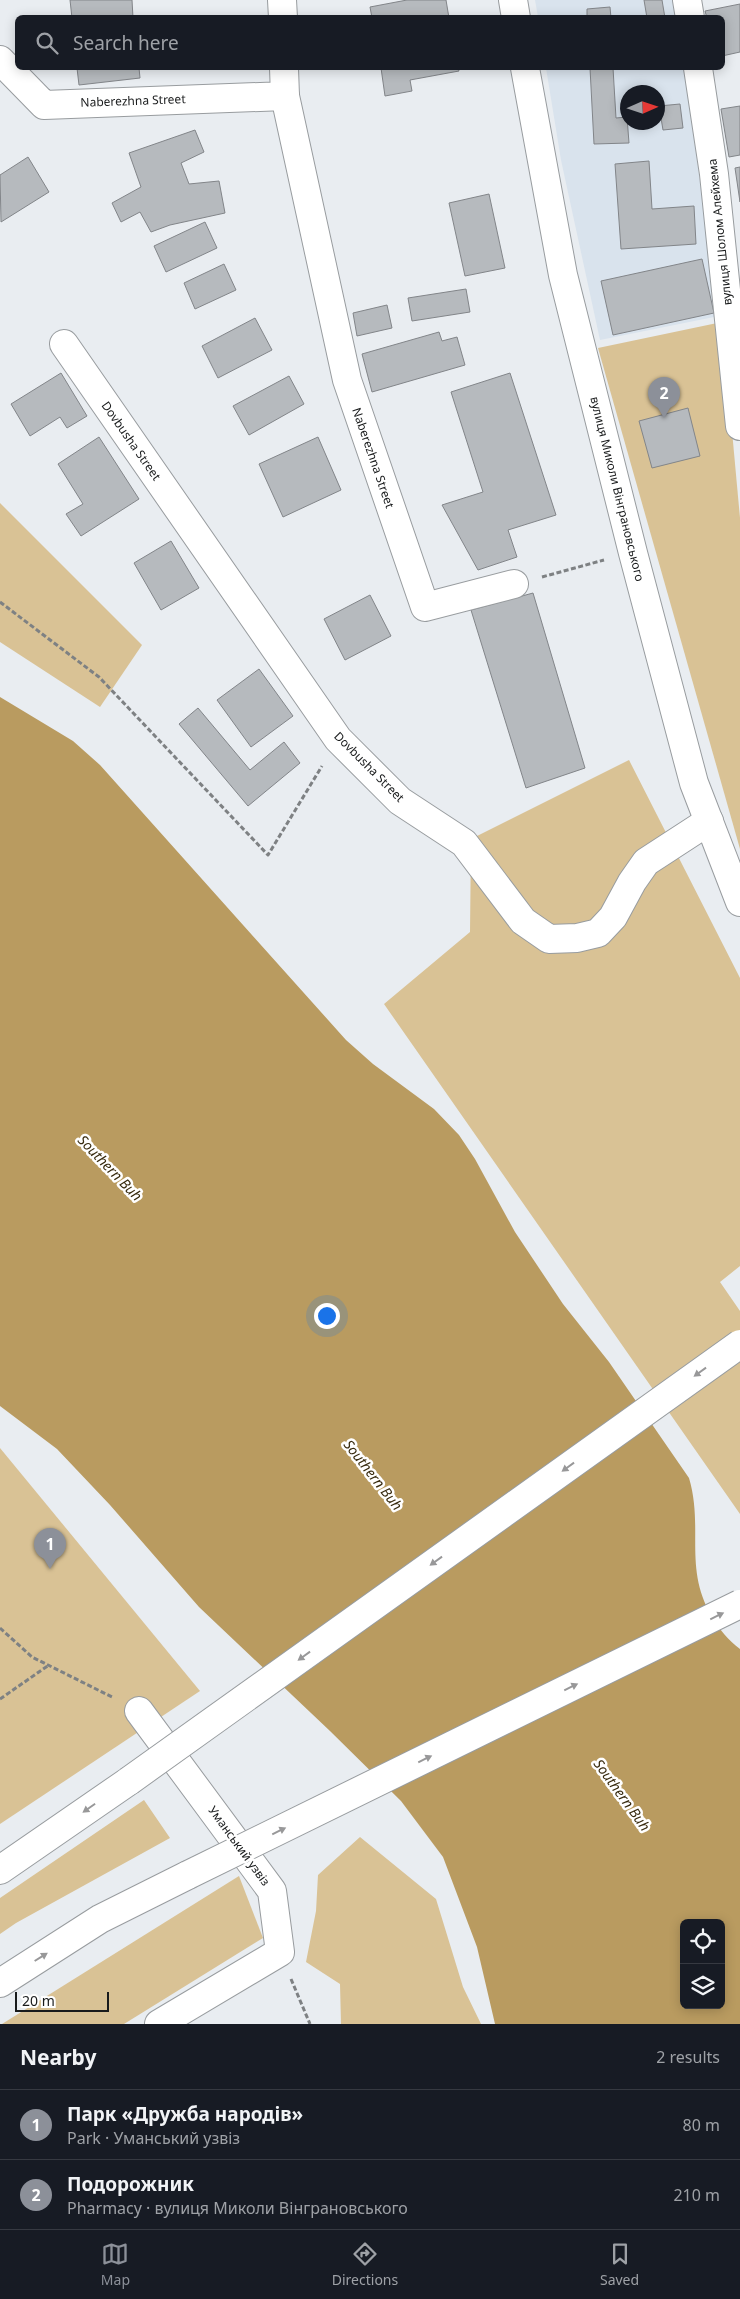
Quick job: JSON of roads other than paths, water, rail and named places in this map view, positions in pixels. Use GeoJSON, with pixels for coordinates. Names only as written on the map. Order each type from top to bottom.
{"type":"FeatureCollection","features":[{"type":"Feature","properties":{"kind":"street"},"geometry":{"type":"LineString","coordinates":[[282,0],[283,15]]}},
{"type":"Feature","properties":{"kind":"street"},"geometry":{"type":"LineString","coordinates":[[513,0],[516,15]]}},
{"type":"Feature","properties":{"kind":"street"},"geometry":{"type":"LineString","coordinates":[[687,0],[690,15]]}},
{"type":"Feature","properties":{"kind":"street","name":"Naberezhna Street"},"geometry":{"type":"LineString","coordinates":[[0,60],[44,105],[285,96]]}},
{"type":"Feature","properties":{"kind":"street","name":"Naberezhna Street"},"geometry":{"type":"LineString","coordinates":[[284,70],[285,96],[347,380],[425,607],[514,584]]}},
{"type":"Feature","properties":{"kind":"street","name":"вулиця Миколи Вінграновського"},"geometry":{"type":"LineString","coordinates":[[526,70],[563,275],[633,553],[694,783],[740,902]]}},
{"type":"Feature","properties":{"kind":"street","name":"вулиця Шолом Алейхема"},"geometry":{"type":"LineString","coordinates":[[698,70],[714,174],[740,426]]}},
{"type":"Feature","properties":{"kind":"street","name":"Dovbusha Street"},"geometry":{"type":"LineString","coordinates":[[64,344],[338,739],[400,801],[464,843],[523,921],[549,939],[577,938],[598,933],[613,917],[632,882],[646,862],[709,821]]}},
{"type":"Feature","properties":{"kind":"street"},"geometry":{"type":"LineString","coordinates":[[0,1870],[129,1781],[740,1344]]}},
{"type":"Feature","properties":{"kind":"street"},"geometry":{"type":"LineString","coordinates":[[0,1983],[100,1920],[740,1604]]}},
{"type":"Feature","properties":{"kind":"street","name":"Уманський узвіз"},"geometry":{"type":"LineString","coordinates":[[139,1711],[272,1891],[280,1952],[159,2024]]}},
{"type":"Feature","properties":{"kind":"water","name":"Southern Buh"},"geometry":{"type":"Polygon","coordinates":[[[0,697],[73,741],[100,765],[346,1040],[373,1064],[434,1109],[459,1135],[475,1159],[515,1232],[563,1304],[609,1362],[689,1478],[695,1514],[696,1564],[703,1599],[718,1626],[728,1639],[740,1649],[740,2024],[495,2024],[477,1947],[443,1857],[401,1801],[199,1607],[110,1505],[57,1449],[0,1406],[0,697]]]}},
{"type":"Feature","properties":{"kind":"place","name":"Подорожник"},"geometry":{"type":"Point","coordinates":[664,418]}},
{"type":"Feature","properties":{"kind":"place","name":"Парк «Дружба народів»"},"geometry":{"type":"Point","coordinates":[50,1569]}}]}
